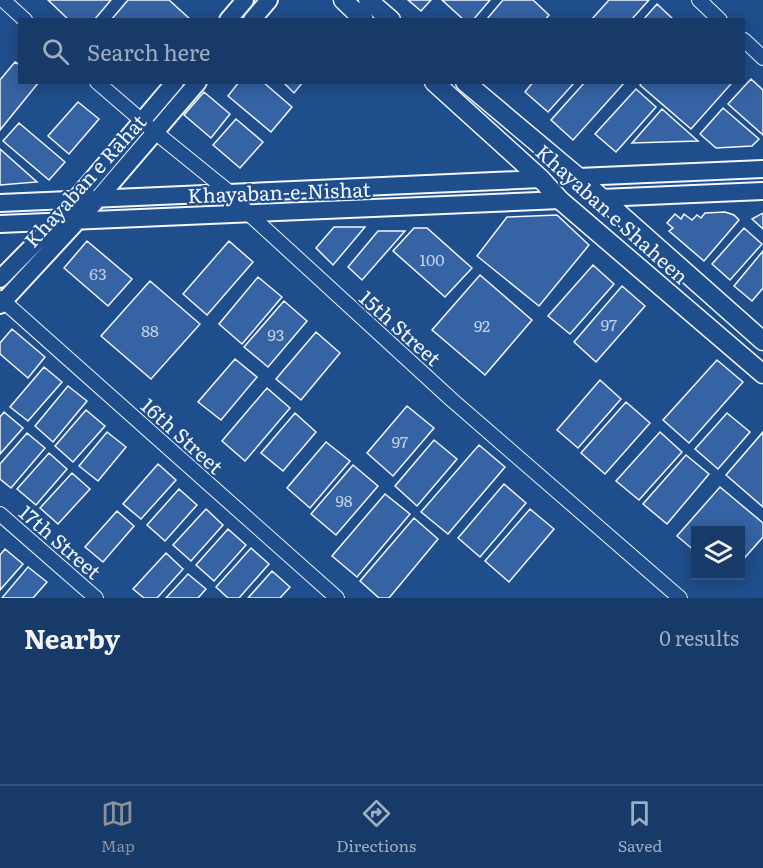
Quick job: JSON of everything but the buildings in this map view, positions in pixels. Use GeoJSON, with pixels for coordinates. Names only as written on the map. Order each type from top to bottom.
{"type":"FeatureCollection","features":[{"type":"Feature","properties":{"kind":"main road"},"geometry":{"type":"LineString","coordinates":[[343,0],[362,18]]}},
{"type":"Feature","properties":{"kind":"main road"},"geometry":{"type":"LineString","coordinates":[[368,0],[389,18]]}},
{"type":"Feature","properties":{"kind":"main road","name":"Khayaban e Shaheen"},"geometry":{"type":"LineString","coordinates":[[436,84],[541,179],[560,200],[763,374]]}},
{"type":"Feature","properties":{"kind":"main road","name":"Khayaban e Shaheen"},"geometry":{"type":"LineString","coordinates":[[467,84],[578,177],[763,341]]}},
{"type":"Feature","properties":{"kind":"street"},"geometry":{"type":"LineString","coordinates":[[3,0],[23,18]]}},
{"type":"Feature","properties":{"kind":"street"},"geometry":{"type":"LineString","coordinates":[[230,18],[245,0]]}},
{"type":"Feature","properties":{"kind":"street"},"geometry":{"type":"LineString","coordinates":[[254,18],[269,0]]}},
{"type":"Feature","properties":{"kind":"street"},"geometry":{"type":"LineString","coordinates":[[699,0],[718,18]]}},
{"type":"Feature","properties":{"kind":"street"},"geometry":{"type":"LineString","coordinates":[[745,41],[763,58]]}},
{"type":"Feature","properties":{"kind":"street","name":"15th Street"},"geometry":{"type":"LineString","coordinates":[[99,84],[229,192],[248,213],[452,400],[680,598]]}},
{"type":"Feature","properties":{"kind":"street","name":"Khayaban e Rahat"},"geometry":{"type":"LineString","coordinates":[[0,279],[57,221],[173,84]]}},
{"type":"Feature","properties":{"kind":"street","name":"Khayaban e Rahat"},"geometry":{"type":"LineString","coordinates":[[1,301],[97,200],[196,84]]}},
{"type":"Feature","properties":{"kind":"street"},"geometry":{"type":"LineString","coordinates":[[578,177],[763,170]]}},
{"type":"Feature","properties":{"kind":"street","name":"Khayaban-e-Nishat"},"geometry":{"type":"LineString","coordinates":[[0,203],[541,179]]}},
{"type":"Feature","properties":{"kind":"street"},"geometry":{"type":"LineString","coordinates":[[601,198],[763,191]]}},
{"type":"Feature","properties":{"kind":"street","name":"Khayaban-e-Nishat"},"geometry":{"type":"LineString","coordinates":[[0,224],[560,200]]}},
{"type":"Feature","properties":{"kind":"street","name":"16th Street"},"geometry":{"type":"LineString","coordinates":[[1,301],[337,598]]}},
{"type":"Feature","properties":{"kind":"street","name":"17th Street"},"geometry":{"type":"LineString","coordinates":[[0,514],[96,598]]}}]}
